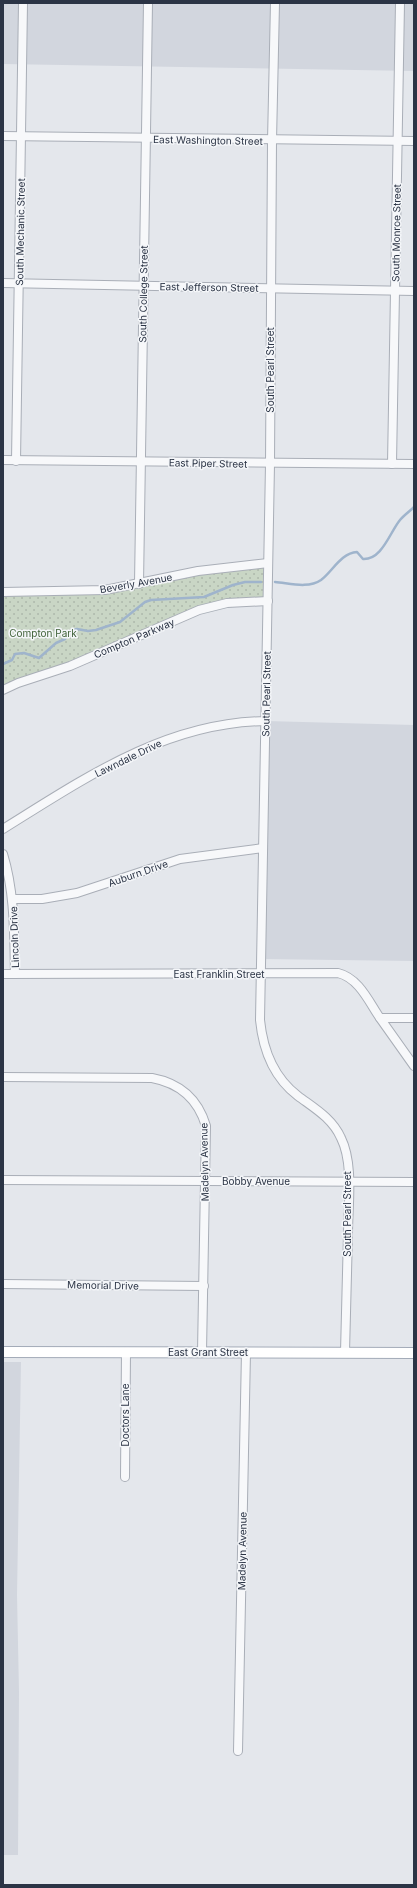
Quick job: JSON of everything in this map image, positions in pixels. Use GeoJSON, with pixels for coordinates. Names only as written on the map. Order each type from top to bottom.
{"type":"FeatureCollection","features":[{"type":"Feature","properties":{"kind":"main road","name":"East Grant Street"},"geometry":{"type":"LineString","coordinates":[[3,1352],[414,1352]]}},
{"type":"Feature","properties":{"kind":"street","name":"South Mechanic Street"},"geometry":{"type":"LineString","coordinates":[[16,461],[23,3]]}},
{"type":"Feature","properties":{"kind":"street","name":"South College Street"},"geometry":{"type":"LineString","coordinates":[[138,584],[147,139],[148,3]]}},
{"type":"Feature","properties":{"kind":"street","name":"South Pearl Street"},"geometry":{"type":"LineString","coordinates":[[274,3],[270,464],[261,1030],[270,1062],[279,1076],[291,1090],[319,1111],[336,1130],[346,1151],[349,1182],[345,1352]]}},
{"type":"Feature","properties":{"kind":"street","name":"South Monroe Street"},"geometry":{"type":"LineString","coordinates":[[392,464],[400,3]]}},
{"type":"Feature","properties":{"kind":"street","name":"East Washington Street"},"geometry":{"type":"LineString","coordinates":[[3,136],[272,141],[414,141]]}},
{"type":"Feature","properties":{"kind":"street","name":"East Jefferson Street"},"geometry":{"type":"LineString","coordinates":[[3,283],[414,291]]}},
{"type":"Feature","properties":{"kind":"street","name":"East Piper Street"},"geometry":{"type":"LineString","coordinates":[[3,460],[270,464],[414,464]]}},
{"type":"Feature","properties":{"kind":"street","name":"Beverly Avenue"},"geometry":{"type":"LineString","coordinates":[[3,592],[88,591],[138,584],[198,571],[268,563]]}},
{"type":"Feature","properties":{"kind":"street","name":"Compton Parkway"},"geometry":{"type":"LineString","coordinates":[[3,690],[18,683],[70,666],[199,610],[234,602],[268,601]]}},
{"type":"Feature","properties":{"kind":"street","name":"Lawndale Drive"},"geometry":{"type":"LineString","coordinates":[[3,829],[88,778],[163,740],[216,725],[266,721]]}},
{"type":"Feature","properties":{"kind":"street","name":"Auburn Drive"},"geometry":{"type":"LineString","coordinates":[[13,899],[42,899],[77,893],[180,859],[263,848]]}},
{"type":"Feature","properties":{"kind":"street","name":"Lincoln Drive"},"geometry":{"type":"LineString","coordinates":[[3,854],[13,899],[15,974]]}},
{"type":"Feature","properties":{"kind":"street","name":"East Franklin Street"},"geometry":{"type":"LineString","coordinates":[[3,974],[343,974],[351,978],[357,984],[414,1066]]}},
{"type":"Feature","properties":{"kind":"street"},"geometry":{"type":"LineString","coordinates":[[380,1018],[414,1018]]}},
{"type":"Feature","properties":{"kind":"street","name":"Madelyn Avenue"},"geometry":{"type":"LineString","coordinates":[[3,1078],[152,1078],[179,1087],[193,1100],[203,1117],[206,1126],[202,1352]]}},
{"type":"Feature","properties":{"kind":"street","name":"Bobby Avenue"},"geometry":{"type":"LineString","coordinates":[[3,1180],[414,1182]]}},
{"type":"Feature","properties":{"kind":"street","name":"Memorial Drive"},"geometry":{"type":"LineString","coordinates":[[3,1284],[204,1286]]}},
{"type":"Feature","properties":{"kind":"street","name":"Doctors Lane"},"geometry":{"type":"LineString","coordinates":[[125,1477],[126,1352]]}},
{"type":"Feature","properties":{"kind":"street","name":"Madelyn Avenue"},"geometry":{"type":"LineString","coordinates":[[238,1751],[246,1352]]}},
{"type":"Feature","properties":{"kind":"shaded area"},"geometry":{"type":"Polygon","coordinates":[[[3,3],[414,3],[414,71],[3,64],[3,3]]]}},
{"type":"Feature","properties":{"kind":"shaded area"},"geometry":{"type":"Polygon","coordinates":[[[266,721],[414,725],[414,961],[261,959],[266,721]]]}},
{"type":"Feature","properties":{"kind":"shaded area"},"geometry":{"type":"Polygon","coordinates":[[[3,1362],[21,1362],[17,1595],[19,1692],[18,1855],[3,1855],[3,1362]]]}},
{"type":"Feature","properties":{"kind":"green space","name":"Compton Park"},"geometry":{"type":"Polygon","coordinates":[[[268,563],[268,601],[213,606],[3,690],[3,592],[62,592],[268,563]]]}},
{"type":"Feature","properties":{"kind":"waterway"},"geometry":{"type":"LineString","coordinates":[[275,582],[298,585],[316,583],[325,577],[341,559],[351,553],[357,552],[363,559],[370,558],[375,555],[385,544],[403,516],[414,507]]}},
{"type":"Feature","properties":{"kind":"waterway"},"geometry":{"type":"LineString","coordinates":[[3,664],[12,660],[15,654],[24,653],[39,658],[56,643],[65,639],[71,631],[77,629],[88,631],[96,630],[120,622],[145,602],[151,600],[204,597],[233,585],[245,582],[261,582]]}}]}
